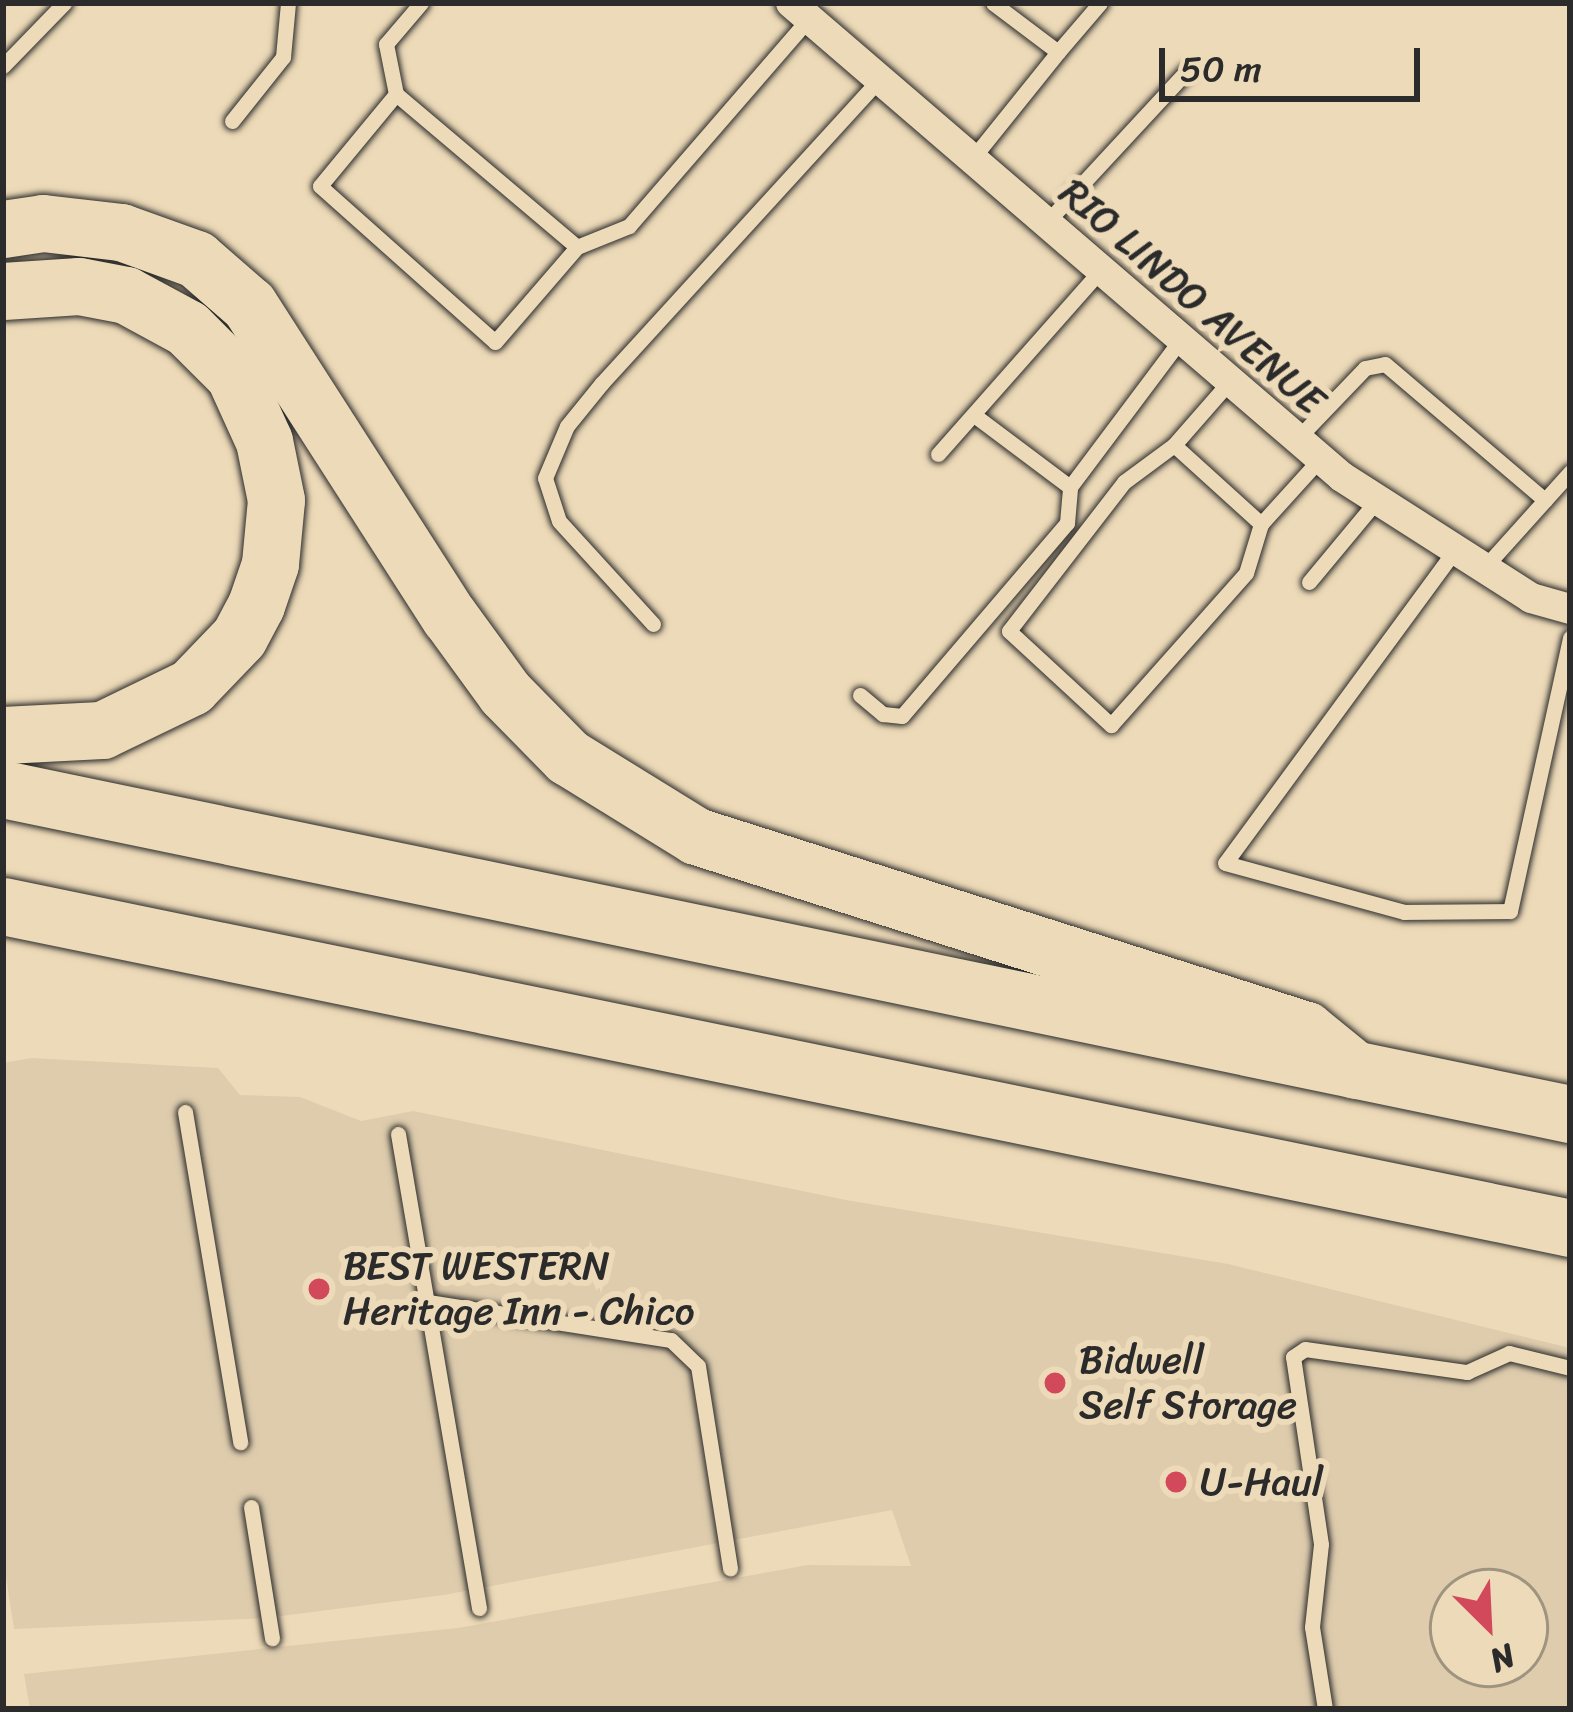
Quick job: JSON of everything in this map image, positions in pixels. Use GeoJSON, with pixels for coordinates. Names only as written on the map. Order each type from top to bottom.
{"type":"FeatureCollection","features":[{"type":"Feature","properties":{"kind":"highway"},"geometry":{"type":"LineString","coordinates":[[3,229],[43,223],[121,232],[196,259],[249,305],[449,616],[505,693],[568,757],[696,836],[1306,1030],[1355,1070]]}},
{"type":"Feature","properties":{"kind":"highway"},"geometry":{"type":"LineString","coordinates":[[3,291],[79,286],[127,295],[187,328],[234,375],[264,441],[276,500],[270,564],[256,605],[204,676],[163,705],[102,730],[3,735]]}},
{"type":"Feature","properties":{"kind":"highway"},"geometry":{"type":"LineString","coordinates":[[3,789],[1570,1114]]}},
{"type":"Feature","properties":{"kind":"highway"},"geometry":{"type":"LineString","coordinates":[[3,906],[1570,1228]]}},
{"type":"Feature","properties":{"kind":"highway"},"geometry":{"type":"LineString","coordinates":[[3,945],[336,1003],[462,1002]]}},
{"type":"Feature","properties":{"kind":"street","name":"RIO LINDO AVENUE"},"geometry":{"type":"LineString","coordinates":[[800,10],[1309,449],[1377,500],[1531,598],[1570,609]]}},
{"type":"Feature","properties":{"kind":"lane"},"geometry":{"type":"LineString","coordinates":[[3,66],[64,3]]}},
{"type":"Feature","properties":{"kind":"lane"},"geometry":{"type":"LineString","coordinates":[[232,121],[284,57],[288,3]]}},
{"type":"Feature","properties":{"kind":"lane"},"geometry":{"type":"LineString","coordinates":[[421,3],[386,44],[396,94],[577,248]]}},
{"type":"Feature","properties":{"kind":"lane"},"geometry":{"type":"LineString","coordinates":[[993,3],[1058,52]]}},
{"type":"Feature","properties":{"kind":"lane"},"geometry":{"type":"LineString","coordinates":[[972,159],[1100,3]]}},
{"type":"Feature","properties":{"kind":"lane"},"geometry":{"type":"LineString","coordinates":[[396,94],[320,186],[495,342],[577,248],[629,226],[800,10]]}},
{"type":"Feature","properties":{"kind":"lane"},"geometry":{"type":"LineString","coordinates":[[1046,223],[1187,71]]}},
{"type":"Feature","properties":{"kind":"lane"},"geometry":{"type":"LineString","coordinates":[[653,624],[559,521],[545,478],[560,443],[602,383],[880,80]]}},
{"type":"Feature","properties":{"kind":"lane"},"geometry":{"type":"LineString","coordinates":[[938,454],[1101,271]]}},
{"type":"Feature","properties":{"kind":"lane"},"geometry":{"type":"LineString","coordinates":[[860,695],[884,714],[902,716],[1066,524],[1070,488],[1181,339]]}},
{"type":"Feature","properties":{"kind":"lane"},"geometry":{"type":"LineString","coordinates":[[1230,381],[1174,445],[1124,482],[1010,631],[1111,725],[1246,573],[1261,524],[1365,368],[1385,364],[1545,500]]}},
{"type":"Feature","properties":{"kind":"lane"},"geometry":{"type":"LineString","coordinates":[[974,415],[1070,488]]}},
{"type":"Feature","properties":{"kind":"lane"},"geometry":{"type":"LineString","coordinates":[[1174,445],[1261,524]]}},
{"type":"Feature","properties":{"kind":"lane"},"geometry":{"type":"LineString","coordinates":[[1484,568],[1570,472]]}},
{"type":"Feature","properties":{"kind":"lane"},"geometry":{"type":"LineString","coordinates":[[1309,582],[1377,500]]}},
{"type":"Feature","properties":{"kind":"lane"},"geometry":{"type":"LineString","coordinates":[[1455,550],[1225,863],[1404,912],[1510,911],[1570,638]]}},
{"type":"Feature","properties":{"kind":"lane"},"geometry":{"type":"LineString","coordinates":[[1043,552],[1062,565]]}},
{"type":"Feature","properties":{"kind":"lane"},"geometry":{"type":"LineString","coordinates":[[185,1112],[240,1442]]}},
{"type":"Feature","properties":{"kind":"lane"},"geometry":{"type":"LineString","coordinates":[[398,1134],[479,1608]]}},
{"type":"Feature","properties":{"kind":"lane"},"geometry":{"type":"LineString","coordinates":[[428,1302],[671,1340],[698,1366],[730,1568]]}},
{"type":"Feature","properties":{"kind":"lane"},"geometry":{"type":"LineString","coordinates":[[1325,1709],[1312,1627],[1321,1544],[1293,1357],[1305,1349],[1467,1372],[1509,1353],[1570,1368]]}},
{"type":"Feature","properties":{"kind":"lane"},"geometry":{"type":"LineString","coordinates":[[250,1507],[272,1638]]}},
{"type":"Feature","properties":{"kind":"shaded area"},"geometry":{"type":"Polygon","coordinates":[[[32,1058],[218,1068],[240,1095],[300,1097],[361,1121],[413,1111],[846,1200],[1228,1264],[1570,1348],[1570,1709],[30,1709],[24,1674],[458,1628],[808,1565],[911,1566],[892,1510],[444,1595],[266,1618],[14,1629],[3,1557],[3,1063],[32,1058]]]}},
{"type":"Feature","properties":{"kind":"place","name":"BEST WESTERN Heritage Inn - Chico"},"geometry":{"type":"Point","coordinates":[319,1289]}},
{"type":"Feature","properties":{"kind":"place","name":"Bidwell Self Storage"},"geometry":{"type":"Point","coordinates":[1055,1383]}},
{"type":"Feature","properties":{"kind":"place","name":"U-Haul"},"geometry":{"type":"Point","coordinates":[1176,1482]}}]}
